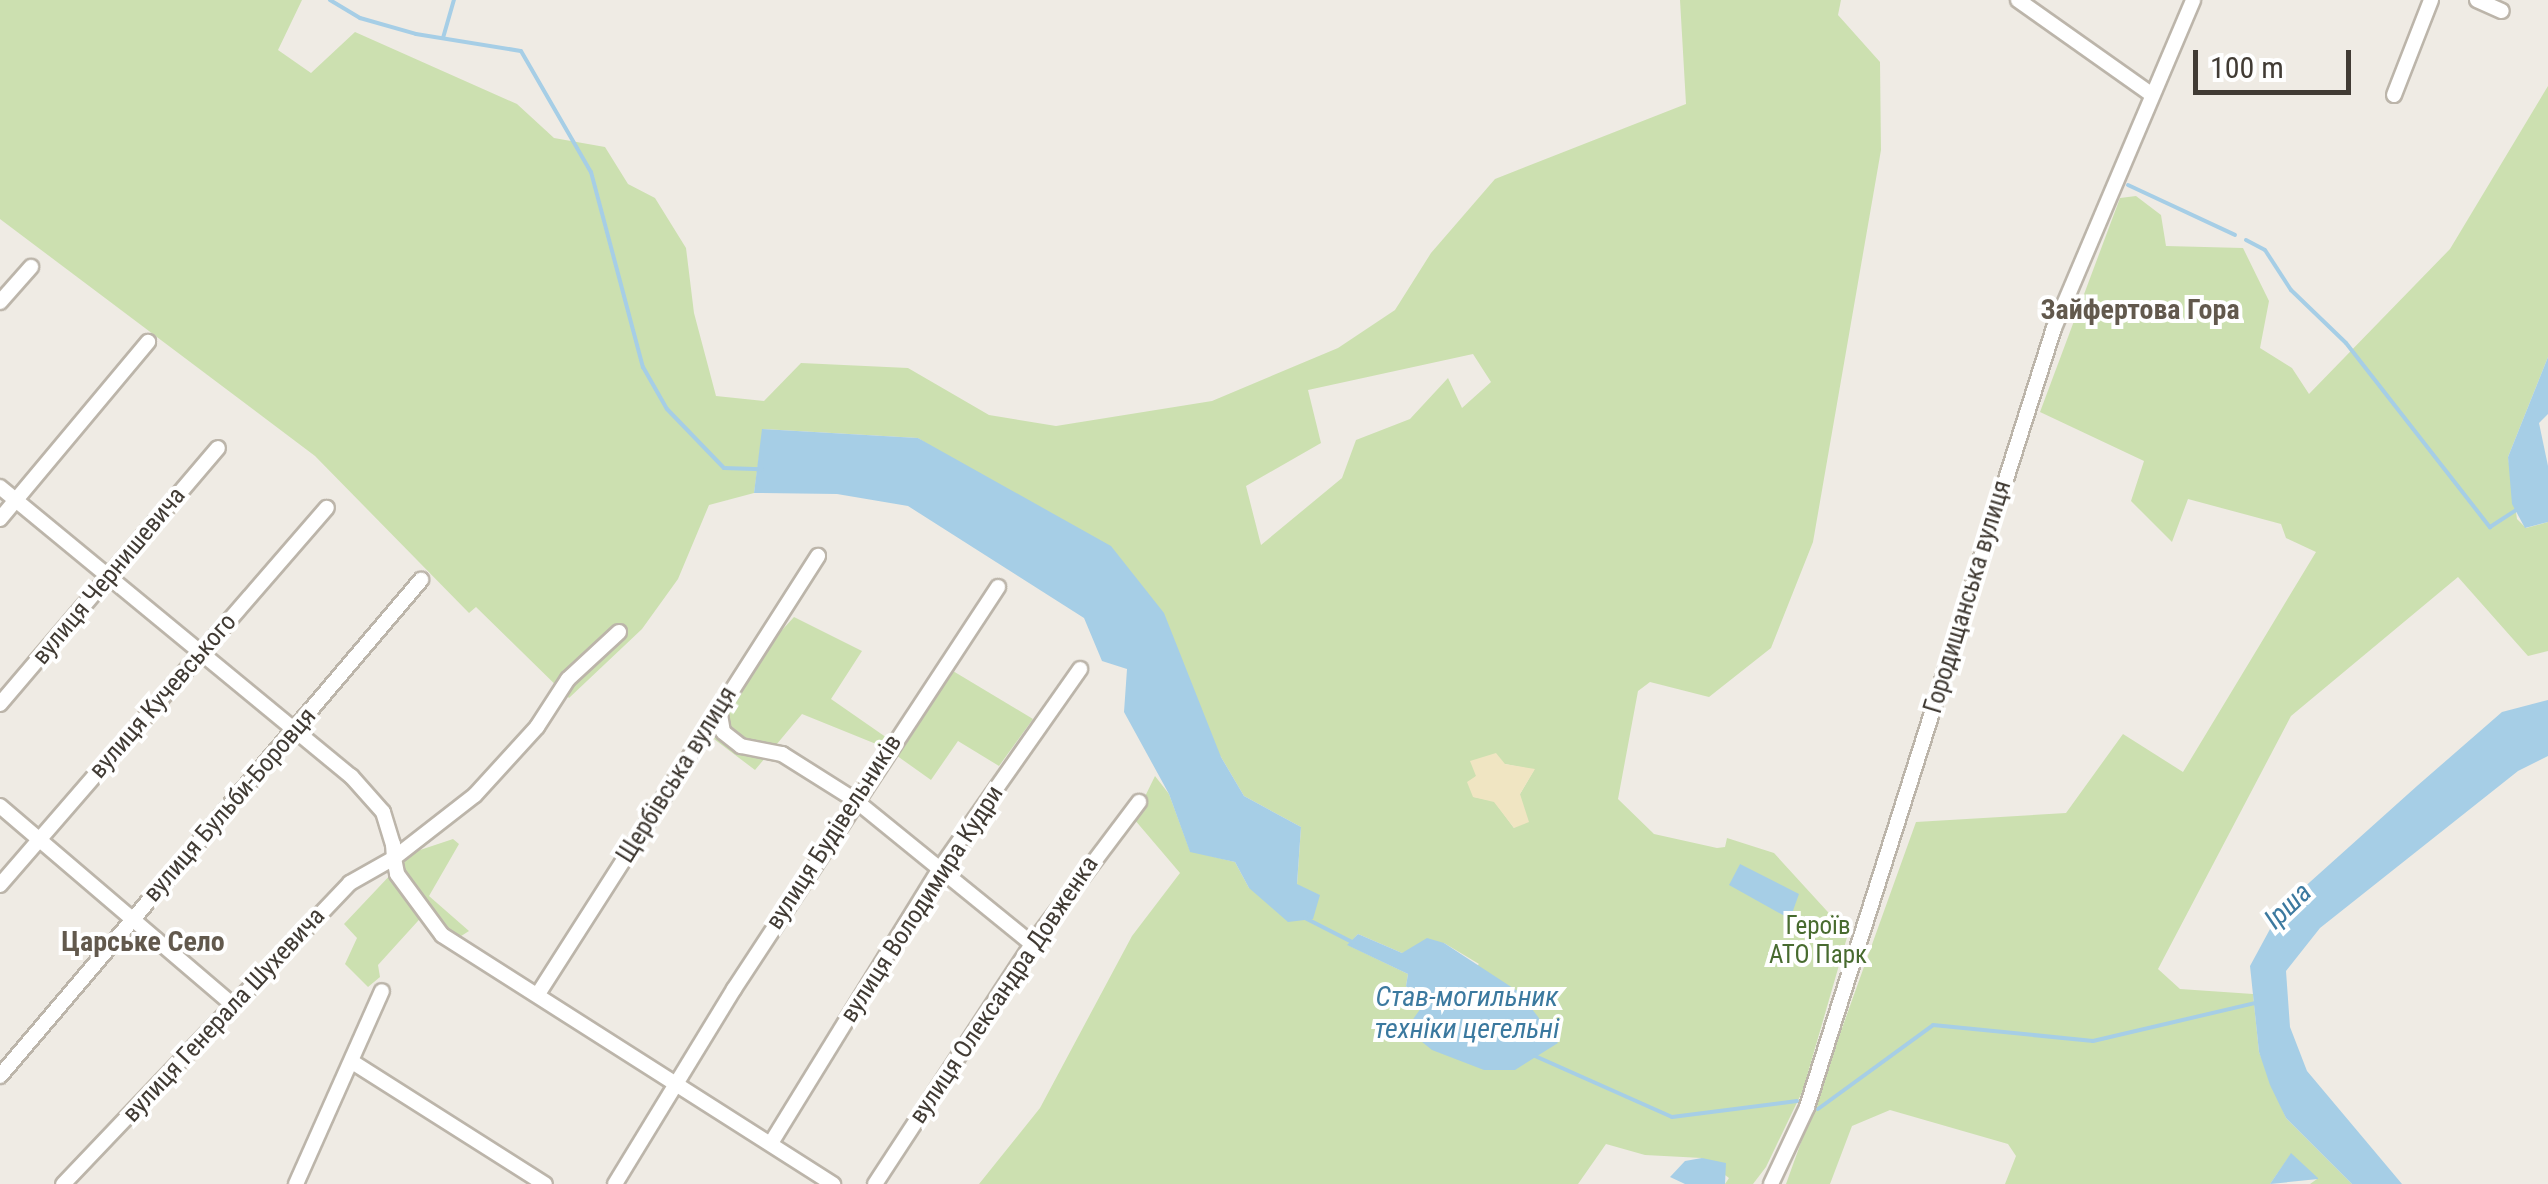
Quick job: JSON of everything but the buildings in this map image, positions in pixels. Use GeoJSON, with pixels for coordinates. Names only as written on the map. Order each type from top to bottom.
{"type":"FeatureCollection","features":[{"type":"Feature","properties":{"kind":"street"},"geometry":{"type":"LineString","coordinates":[[2018,0],[2152,95]]}},
{"type":"Feature","properties":{"kind":"street","name":"Городищанська вулиця"},"geometry":{"type":"LineString","coordinates":[[1771,1184],[1807,1107],[2035,381],[2192,0]]}},
{"type":"Feature","properties":{"kind":"street"},"geometry":{"type":"LineString","coordinates":[[2394,95],[2431,0]]}},
{"type":"Feature","properties":{"kind":"street"},"geometry":{"type":"LineString","coordinates":[[2477,0],[2502,11]]}},
{"type":"Feature","properties":{"kind":"street"},"geometry":{"type":"LineString","coordinates":[[0,302],[31,268]]}},
{"type":"Feature","properties":{"kind":"street"},"geometry":{"type":"LineString","coordinates":[[0,520],[148,342]]}},
{"type":"Feature","properties":{"kind":"street","name":"вулиця Чернишевича"},"geometry":{"type":"LineString","coordinates":[[0,704],[218,448]]}},
{"type":"Feature","properties":{"kind":"street"},"geometry":{"type":"LineString","coordinates":[[0,487],[351,776],[387,818],[400,882],[442,934],[833,1184]]}},
{"type":"Feature","properties":{"kind":"street","name":"вулиця Кучевського"},"geometry":{"type":"LineString","coordinates":[[0,885],[328,508]]}},
{"type":"Feature","properties":{"kind":"street","name":"Щербівська вулиця"},"geometry":{"type":"LineString","coordinates":[[538,994],[818,556]]}},
{"type":"Feature","properties":{"kind":"street","name":"вулиця Бульби-Боровця"},"geometry":{"type":"LineString","coordinates":[[0,1076],[421,580]]}},
{"type":"Feature","properties":{"kind":"street","name":"вулиця Будівельників"},"geometry":{"type":"LineString","coordinates":[[615,1184],[855,800],[998,587]]}},
{"type":"Feature","properties":{"kind":"street","name":"вулиця Генерала Шухевича"},"geometry":{"type":"LineString","coordinates":[[63,1184],[350,883],[394,858],[475,794],[537,728],[568,678],[619,632]]}},
{"type":"Feature","properties":{"kind":"street","name":"вулиця Володимира Кудри"},"geometry":{"type":"LineString","coordinates":[[771,1143],[941,867],[1080,669]]}},
{"type":"Feature","properties":{"kind":"street"},"geometry":{"type":"LineString","coordinates":[[719,709],[722,732],[741,746],[782,754],[855,800],[1032,944]]}},
{"type":"Feature","properties":{"kind":"street","name":"вулиця Олександра Довженка"},"geometry":{"type":"LineString","coordinates":[[875,1184],[1032,944],[1138,802]]}},
{"type":"Feature","properties":{"kind":"street"},"geometry":{"type":"LineString","coordinates":[[0,806],[233,1005]]}},
{"type":"Feature","properties":{"kind":"street"},"geometry":{"type":"LineString","coordinates":[[296,1184],[354,1063],[382,991]]}},
{"type":"Feature","properties":{"kind":"street"},"geometry":{"type":"LineString","coordinates":[[354,1063],[545,1184]]}},
{"type":"Feature","properties":{"kind":"green space","name":"Героїв АТО Парк"},"geometry":{"type":"Polygon","coordinates":[[[0,0],[302,0],[278,50],[311,73],[355,32],[517,104],[554,138],[605,147],[628,184],[655,198],[686,248],[694,313],[716,396],[764,401],[801,363],[908,368],[989,415],[1056,426],[1212,401],[1338,348],[1395,310],[1431,253],[1495,179],[1686,104],[1680,0],[1841,0],[1838,15],[1880,62],[1881,150],[1813,542],[1771,648],[1709,697],[1650,682],[1638,691],[1618,799],[1654,834],[1717,848],[1725,847],[1727,838],[1774,853],[1848,934],[1803,1090],[1766,1167],[1753,1184],[1725,1184],[1729,1178],[1702,1158],[1645,1155],[1606,1144],[1578,1184],[979,1184],[1040,1108],[1132,936],[1180,873],[1134,819],[1155,776],[1169,794],[1190,851],[1235,862],[1249,888],[1319,895],[1297,885],[1301,827],[1244,796],[1221,757],[959,464],[918,438],[763,429],[754,493],[709,505],[678,579],[642,629],[569,698],[476,607],[469,613],[315,456],[0,219],[0,0]],[[1473,354],[1308,390],[1321,443],[1246,486],[1261,545],[1342,478],[1356,440],[1410,419],[1448,378],[1462,408],[1491,382],[1473,354]],[[1505,764],[1476,776],[1471,787],[1474,797],[1494,801],[1514,828],[1520,794],[1534,770],[1505,764]],[[1358,934],[1348,945],[1408,974],[1406,986],[1421,1008],[1416,1020],[1479,964],[1444,943],[1402,953],[1358,934]]]}},
{"type":"Feature","properties":{"kind":"green space"},"geometry":{"type":"Polygon","coordinates":[[[2548,86],[2548,357],[2508,457],[2517,519],[2526,528],[2548,522],[2548,651],[2528,656],[2458,577],[2291,716],[2158,969],[2180,989],[2253,994],[2259,1052],[2286,1118],[2352,1184],[2310,1184],[2317,1179],[2291,1154],[2270,1184],[2005,1184],[2016,1156],[2008,1144],[1890,1110],[1852,1126],[1830,1184],[1786,1184],[1916,822],[2066,813],[2123,734],[2183,772],[2316,552],[2286,538],[2281,524],[2188,499],[2172,542],[2131,501],[2144,461],[2040,412],[2120,198],[2136,196],[2161,215],[2166,246],[2243,248],[2269,301],[2260,348],[2292,368],[2309,394],[2450,249],[2548,86]]]}},
{"type":"Feature","properties":{"kind":"green space"},"geometry":{"type":"Polygon","coordinates":[[[794,617],[862,651],[831,699],[903,749],[953,671],[1033,719],[999,766],[958,741],[931,780],[886,748],[802,714],[755,770],[714,739],[772,641],[794,617]]]}},
{"type":"Feature","properties":{"kind":"green space"},"geometry":{"type":"Polygon","coordinates":[[[453,839],[459,844],[429,896],[469,931],[458,938],[427,911],[378,965],[380,977],[368,987],[345,964],[357,938],[344,924],[411,853],[453,839]]]}},
{"type":"Feature","properties":{"kind":"sand"},"geometry":{"type":"Polygon","coordinates":[[[1496,753],[1505,764],[1535,769],[1520,794],[1529,822],[1514,828],[1494,802],[1473,797],[1467,782],[1476,776],[1470,761],[1496,753]]]}},
{"type":"Feature","properties":{"kind":"water"},"geometry":{"type":"Polygon","coordinates":[[[2548,357],[2548,414],[2539,423],[2548,466],[2548,522],[2525,528],[2512,504],[2508,457],[2548,357]]]}},
{"type":"Feature","properties":{"kind":"water"},"geometry":{"type":"Polygon","coordinates":[[[762,429],[918,438],[1111,546],[1164,613],[1221,757],[1244,796],[1301,827],[1297,884],[1320,895],[1313,919],[1288,922],[1249,888],[1235,862],[1190,852],[1169,794],[1124,712],[1127,669],[1102,661],[1084,618],[908,506],[837,494],[754,493],[762,429]]]}},
{"type":"Feature","properties":{"kind":"water","name":"Ірша"},"geometry":{"type":"Polygon","coordinates":[[[2548,700],[2548,756],[2518,771],[2320,928],[2286,971],[2290,1027],[2307,1071],[2402,1184],[2352,1184],[2286,1118],[2270,1085],[2259,1052],[2250,966],[2282,907],[2417,786],[2502,712],[2548,700]]]}},
{"type":"Feature","properties":{"kind":"water"},"geometry":{"type":"Polygon","coordinates":[[[1740,864],[1799,894],[1790,919],[1729,885],[1740,864]]]}},
{"type":"Feature","properties":{"kind":"water","name":"Став-могильник техніки цегельні"},"geometry":{"type":"Polygon","coordinates":[[[1358,934],[1402,953],[1427,938],[1444,943],[1519,992],[1558,1043],[1515,1070],[1484,1070],[1432,1050],[1406,1029],[1421,1008],[1406,986],[1408,974],[1347,945],[1358,934]]]}},
{"type":"Feature","properties":{"kind":"water"},"geometry":{"type":"Polygon","coordinates":[[[2291,1153],[2318,1178],[2318,1179],[2270,1184],[2291,1153]]]}},
{"type":"Feature","properties":{"kind":"water"},"geometry":{"type":"Polygon","coordinates":[[[1702,1158],[1726,1163],[1725,1184],[1685,1184],[1670,1177],[1685,1161],[1702,1158]]]}},
{"type":"Feature","properties":{"kind":"waterway"},"geometry":{"type":"LineString","coordinates":[[330,0],[360,18],[416,34],[521,51],[591,172],[643,367],[667,409],[724,468],[762,469]]}},
{"type":"Feature","properties":{"kind":"waterway"},"geometry":{"type":"LineString","coordinates":[[443,38],[454,0]]}},
{"type":"Feature","properties":{"kind":"waterway"},"geometry":{"type":"LineString","coordinates":[[2128,185],[2235,235]]}},
{"type":"Feature","properties":{"kind":"waterway"},"geometry":{"type":"LineString","coordinates":[[2246,240],[2265,250],[2291,290],[2346,343],[2490,527],[2516,510]]}},
{"type":"Feature","properties":{"kind":"waterway"},"geometry":{"type":"LineString","coordinates":[[1305,918],[1354,943]]}},
{"type":"Feature","properties":{"kind":"waterway"},"geometry":{"type":"LineString","coordinates":[[1818,1109],[1933,1025],[2093,1041],[2255,1003]]}},
{"type":"Feature","properties":{"kind":"waterway"},"geometry":{"type":"LineString","coordinates":[[1535,1056],[1672,1117],[1797,1101]]}},
{"type":"Feature","properties":{"kind":"district","name":"Зайфертова Гора"},"geometry":{"type":"Point","coordinates":[2140,310]}},
{"type":"Feature","properties":{"kind":"district","name":"Царське Село"},"geometry":{"type":"Point","coordinates":[143,942]}}]}
